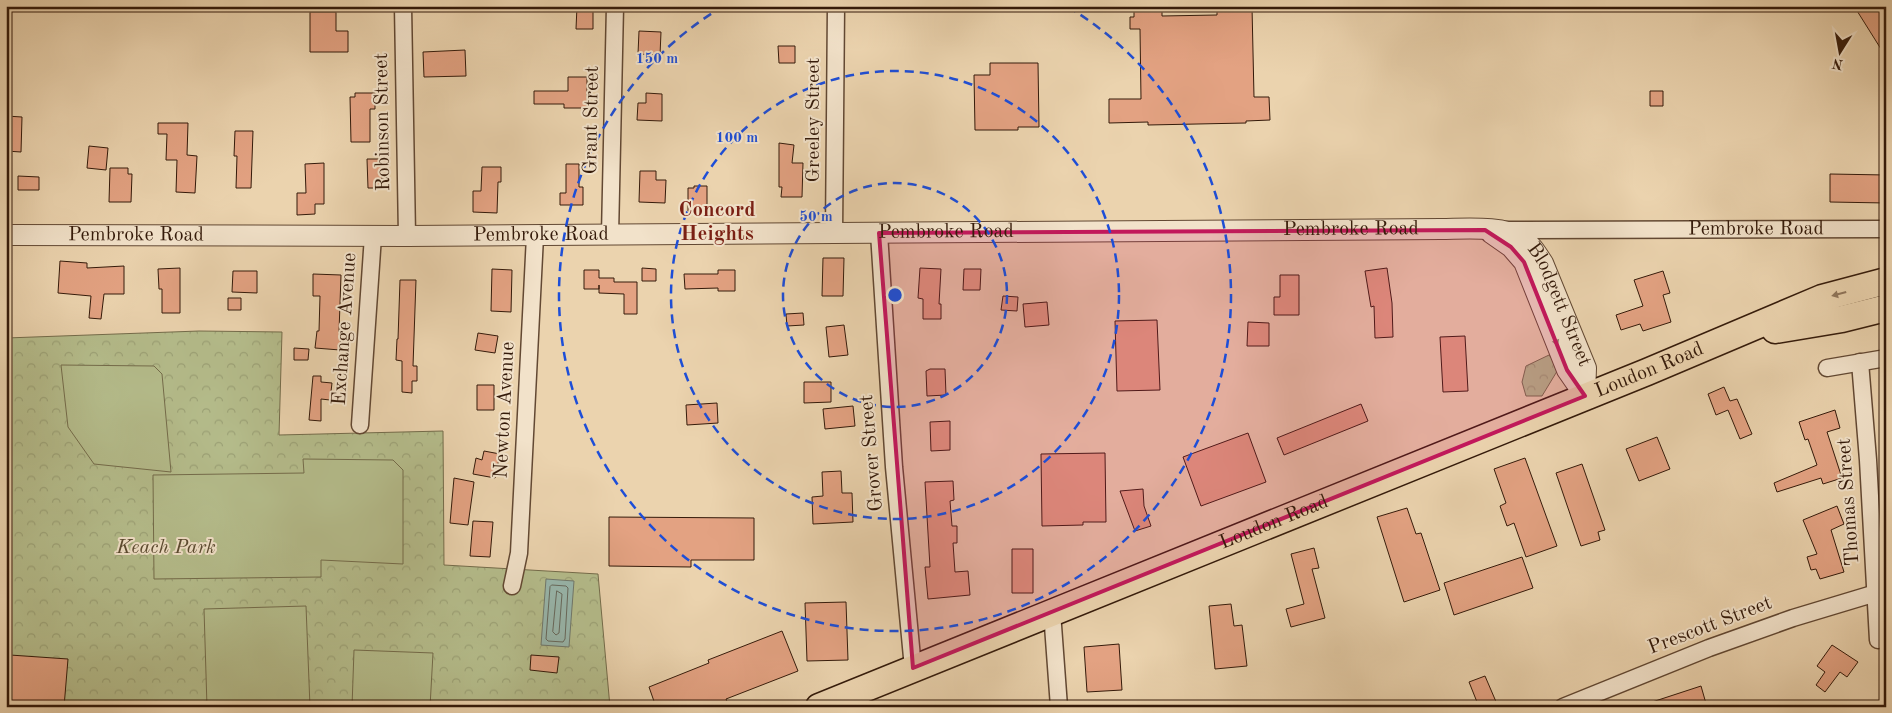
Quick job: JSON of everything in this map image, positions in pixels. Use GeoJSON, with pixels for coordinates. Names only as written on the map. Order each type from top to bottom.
{"type":"FeatureCollection","features":[{"type":"Feature","properties":{"kind":"main road","name":"Loudon Road"},"geometry":{"type":"LineString","coordinates":[[819,707],[1730,338],[1822,298],[1886,281]]}},
{"type":"Feature","properties":{"kind":"main road","name":"Loudon Road"},"geometry":{"type":"LineString","coordinates":[[1730,338],[1842,319],[1886,308]]}},
{"type":"Feature","properties":{"kind":"main road"},"geometry":{"type":"LineString","coordinates":[[1842,319],[1886,317]]}},
{"type":"Feature","properties":{"kind":"street","name":"Robinson Street"},"geometry":{"type":"LineString","coordinates":[[403,6],[407,236]]}},
{"type":"Feature","properties":{"kind":"street","name":"Grant Street"},"geometry":{"type":"LineString","coordinates":[[610,235],[615,6]]}},
{"type":"Feature","properties":{"kind":"street","name":"Greeley Street"},"geometry":{"type":"LineString","coordinates":[[834,233],[836,6]]}},
{"type":"Feature","properties":{"kind":"street","name":"Pembroke Road"},"geometry":{"type":"LineString","coordinates":[[6,235],[536,236],[1432,229],[1886,229]]}},
{"type":"Feature","properties":{"kind":"street","name":"Blodgett Street"},"geometry":{"type":"LineString","coordinates":[[1485,230],[1507,231],[1516,234],[1529,244],[1539,257],[1586,368],[1585,396]]}},
{"type":"Feature","properties":{"kind":"street","name":"Grover Street"},"geometry":{"type":"LineString","coordinates":[[879,234],[881,295],[894,467],[914,668]]}},
{"type":"Feature","properties":{"kind":"street","name":"Exchange Avenue"},"geometry":{"type":"LineString","coordinates":[[360,425],[373,236]]}},
{"type":"Feature","properties":{"kind":"street","name":"Newton Avenue"},"geometry":{"type":"LineString","coordinates":[[512,586],[519,553],[536,236]]}},
{"type":"Feature","properties":{"kind":"street"},"geometry":{"type":"LineString","coordinates":[[1827,368],[1886,358]]}},
{"type":"Feature","properties":{"kind":"street","name":"Thomas Street"},"geometry":{"type":"LineString","coordinates":[[1860,362],[1878,640]]}},
{"type":"Feature","properties":{"kind":"street","name":"Prescott Street"},"geometry":{"type":"LineString","coordinates":[[1563,707],[1709,648],[1784,621],[1876,593]]}},
{"type":"Feature","properties":{"kind":"street"},"geometry":{"type":"LineString","coordinates":[[1052,612],[1059,707]]}},
{"type":"Feature","properties":{"kind":"highlighted area"},"geometry":{"type":"Polygon","coordinates":[[[1485,230],[1511,247],[1524,262],[1567,370],[1585,396],[913,668],[879,233],[1485,230]]]}},
{"type":"Feature","properties":{"kind":"green space","name":"Keach Park"},"geometry":{"type":"Polygon","coordinates":[[[199,331],[282,332],[279,435],[443,431],[444,565],[598,574],[610,707],[6,707],[6,338],[199,331]]]}},
{"type":"Feature","properties":{"kind":"green space"},"geometry":{"type":"Polygon","coordinates":[[[1549,355],[1559,368],[1542,396],[1526,396],[1522,382],[1526,366],[1549,355]]]}},
{"type":"Feature","properties":{"kind":"green space"},"geometry":{"type":"Polygon","coordinates":[[[61,365],[154,366],[162,374],[171,472],[94,464],[68,427],[61,365]]]}},
{"type":"Feature","properties":{"kind":"green space"},"geometry":{"type":"Polygon","coordinates":[[[303,459],[393,460],[403,470],[403,564],[321,560],[321,577],[154,579],[153,475],[304,473],[303,459]]]}},
{"type":"Feature","properties":{"kind":"green space"},"geometry":{"type":"Polygon","coordinates":[[[306,606],[310,707],[207,707],[204,609],[306,606]]]}},
{"type":"Feature","properties":{"kind":"green space"},"geometry":{"type":"Polygon","coordinates":[[[354,650],[433,653],[430,707],[352,707],[354,650]]]}},
{"type":"Feature","properties":{"kind":"water"},"geometry":{"type":"Polygon","coordinates":[[[546,579],[574,581],[569,647],[541,645],[546,579]]]}},
{"type":"Feature","properties":{"kind":"building"},"geometry":{"type":"Polygon","coordinates":[[[577,6],[589,6],[589,11],[593,11],[593,29],[576,29],[577,6]]]}},
{"type":"Feature","properties":{"kind":"building"},"geometry":{"type":"Polygon","coordinates":[[[1134,6],[1162,6],[1162,16],[1217,15],[1217,8],[1252,7],[1254,97],[1269,97],[1270,120],[1246,121],[1246,123],[1148,125],[1148,122],[1109,123],[1109,99],[1141,99],[1140,29],[1130,29],[1130,17],[1134,17],[1134,6]]]}},
{"type":"Feature","properties":{"kind":"building"},"geometry":{"type":"Polygon","coordinates":[[[1854,6],[1886,6],[1886,57],[1854,6]]]}},
{"type":"Feature","properties":{"kind":"building"},"geometry":{"type":"Polygon","coordinates":[[[310,12],[336,12],[336,31],[348,31],[348,52],[310,52],[310,12]]]}},
{"type":"Feature","properties":{"kind":"building"},"geometry":{"type":"Polygon","coordinates":[[[639,31],[661,32],[660,55],[638,54],[639,31]]]}},
{"type":"Feature","properties":{"kind":"building"},"geometry":{"type":"Polygon","coordinates":[[[778,46],[795,46],[795,63],[779,63],[778,46]]]}},
{"type":"Feature","properties":{"kind":"building"},"geometry":{"type":"Polygon","coordinates":[[[465,50],[466,76],[424,77],[423,52],[465,50]]]}},
{"type":"Feature","properties":{"kind":"building"},"geometry":{"type":"Polygon","coordinates":[[[990,63],[1038,63],[1039,127],[1018,127],[1018,130],[975,130],[974,75],[990,75],[990,63]]]}},
{"type":"Feature","properties":{"kind":"building"},"geometry":{"type":"Polygon","coordinates":[[[568,77],[587,77],[587,108],[564,108],[564,104],[534,104],[534,91],[568,91],[568,77]]]}},
{"type":"Feature","properties":{"kind":"building"},"geometry":{"type":"Polygon","coordinates":[[[1650,91],[1663,91],[1663,106],[1650,106],[1650,91]]]}},
{"type":"Feature","properties":{"kind":"building"},"geometry":{"type":"Polygon","coordinates":[[[355,93],[375,93],[375,109],[370,109],[370,142],[351,142],[350,97],[355,97],[355,93]]]}},
{"type":"Feature","properties":{"kind":"building"},"geometry":{"type":"Polygon","coordinates":[[[646,93],[662,94],[662,121],[637,120],[638,103],[646,103],[646,93]]]}},
{"type":"Feature","properties":{"kind":"building"},"geometry":{"type":"Polygon","coordinates":[[[6,116],[22,117],[21,152],[6,151],[6,116]]]}},
{"type":"Feature","properties":{"kind":"building"},"geometry":{"type":"Polygon","coordinates":[[[158,123],[188,123],[187,155],[197,156],[195,193],[176,192],[177,160],[166,160],[167,134],[158,134],[158,123]]]}},
{"type":"Feature","properties":{"kind":"building"},"geometry":{"type":"Polygon","coordinates":[[[235,131],[253,131],[251,188],[236,188],[237,156],[234,156],[235,131]]]}},
{"type":"Feature","properties":{"kind":"building"},"geometry":{"type":"Polygon","coordinates":[[[779,143],[794,145],[792,163],[803,163],[802,197],[781,197],[782,187],[779,187],[779,143]]]}},
{"type":"Feature","properties":{"kind":"building"},"geometry":{"type":"Polygon","coordinates":[[[89,146],[108,148],[106,170],[87,168],[89,146]]]}},
{"type":"Feature","properties":{"kind":"building"},"geometry":{"type":"Polygon","coordinates":[[[367,159],[387,159],[387,178],[381,178],[381,188],[368,188],[367,159]]]}},
{"type":"Feature","properties":{"kind":"building"},"geometry":{"type":"Polygon","coordinates":[[[324,163],[324,204],[315,204],[315,214],[297,215],[297,193],[306,193],[305,164],[324,163]]]}},
{"type":"Feature","properties":{"kind":"building"},"geometry":{"type":"Polygon","coordinates":[[[566,164],[579,164],[579,187],[583,187],[583,205],[560,205],[560,193],[566,193],[566,164]]]}},
{"type":"Feature","properties":{"kind":"building"},"geometry":{"type":"Polygon","coordinates":[[[482,167],[501,167],[501,182],[498,182],[497,213],[473,212],[473,191],[481,191],[482,167]]]}},
{"type":"Feature","properties":{"kind":"building"},"geometry":{"type":"Polygon","coordinates":[[[110,168],[128,168],[128,174],[132,174],[131,202],[109,202],[110,168]]]}},
{"type":"Feature","properties":{"kind":"building"},"geometry":{"type":"Polygon","coordinates":[[[640,171],[656,171],[656,180],[666,180],[665,203],[639,202],[640,171]]]}},
{"type":"Feature","properties":{"kind":"building"},"geometry":{"type":"Polygon","coordinates":[[[1830,174],[1886,175],[1886,203],[1830,202],[1830,174]]]}},
{"type":"Feature","properties":{"kind":"building"},"geometry":{"type":"Polygon","coordinates":[[[18,176],[39,177],[39,190],[18,190],[18,176]]]}},
{"type":"Feature","properties":{"kind":"building"},"geometry":{"type":"Polygon","coordinates":[[[694,186],[707,186],[707,211],[688,211],[688,188],[694,188],[694,186]]]}},
{"type":"Feature","properties":{"kind":"building"},"geometry":{"type":"Polygon","coordinates":[[[823,258],[844,258],[843,296],[822,296],[823,258]]]}},
{"type":"Feature","properties":{"kind":"building"},"geometry":{"type":"Polygon","coordinates":[[[60,261],[87,263],[87,268],[124,266],[124,294],[104,294],[101,319],[89,318],[91,296],[58,293],[60,261]]]}},
{"type":"Feature","properties":{"kind":"building"},"geometry":{"type":"Polygon","coordinates":[[[180,268],[180,313],[162,313],[162,289],[159,289],[158,269],[180,268]]]}},
{"type":"Feature","properties":{"kind":"building"},"geometry":{"type":"Polygon","coordinates":[[[642,268],[656,269],[656,281],[642,281],[642,268]]]}},
{"type":"Feature","properties":{"kind":"building"},"geometry":{"type":"Polygon","coordinates":[[[920,268],[941,269],[939,304],[941,304],[941,319],[923,319],[923,299],[918,298],[920,268]]]}},
{"type":"Feature","properties":{"kind":"building"},"geometry":{"type":"Polygon","coordinates":[[[1387,268],[1392,303],[1393,337],[1375,338],[1374,306],[1371,307],[1365,271],[1387,268]]]}},
{"type":"Feature","properties":{"kind":"building"},"geometry":{"type":"Polygon","coordinates":[[[492,269],[512,270],[511,312],[491,311],[492,269]]]}},
{"type":"Feature","properties":{"kind":"building"},"geometry":{"type":"Polygon","coordinates":[[[964,269],[981,269],[980,290],[963,290],[964,269]]]}},
{"type":"Feature","properties":{"kind":"building"},"geometry":{"type":"Polygon","coordinates":[[[584,270],[599,270],[599,278],[614,278],[614,282],[637,282],[637,314],[624,314],[624,294],[599,293],[599,289],[584,289],[584,270]]]}},
{"type":"Feature","properties":{"kind":"building"},"geometry":{"type":"Polygon","coordinates":[[[718,270],[735,270],[735,291],[718,291],[718,288],[685,289],[684,274],[718,274],[718,270]]]}},
{"type":"Feature","properties":{"kind":"building"},"geometry":{"type":"Polygon","coordinates":[[[233,271],[257,271],[257,293],[232,292],[233,271]]]}},
{"type":"Feature","properties":{"kind":"building"},"geometry":{"type":"Polygon","coordinates":[[[1663,271],[1670,293],[1663,295],[1671,322],[1643,331],[1640,324],[1621,330],[1616,315],[1643,306],[1634,280],[1663,271]]]}},
{"type":"Feature","properties":{"kind":"building"},"geometry":{"type":"Polygon","coordinates":[[[313,274],[341,275],[340,350],[315,348],[317,331],[319,331],[320,296],[313,296],[313,274]]]}},
{"type":"Feature","properties":{"kind":"building"},"geometry":{"type":"Polygon","coordinates":[[[1280,275],[1299,275],[1299,315],[1274,315],[1274,297],[1280,297],[1280,275]]]}},
{"type":"Feature","properties":{"kind":"building"},"geometry":{"type":"Polygon","coordinates":[[[400,280],[416,280],[413,366],[417,366],[417,381],[412,381],[412,393],[402,392],[402,361],[396,360],[400,280]]]}},
{"type":"Feature","properties":{"kind":"building"},"geometry":{"type":"Polygon","coordinates":[[[1003,296],[1018,297],[1017,311],[1001,310],[1003,296]]]}},
{"type":"Feature","properties":{"kind":"building"},"geometry":{"type":"Polygon","coordinates":[[[228,298],[241,298],[241,310],[228,310],[228,298]]]}},
{"type":"Feature","properties":{"kind":"building"},"geometry":{"type":"Polygon","coordinates":[[[1047,302],[1049,325],[1025,327],[1023,304],[1047,302]]]}},
{"type":"Feature","properties":{"kind":"building"},"geometry":{"type":"Polygon","coordinates":[[[803,313],[804,325],[787,326],[786,314],[803,313]]]}},
{"type":"Feature","properties":{"kind":"building"},"geometry":{"type":"Polygon","coordinates":[[[1157,320],[1160,390],[1117,391],[1115,321],[1157,320]]]}},
{"type":"Feature","properties":{"kind":"building"},"geometry":{"type":"Polygon","coordinates":[[[1248,322],[1269,323],[1269,346],[1247,346],[1248,322]]]}},
{"type":"Feature","properties":{"kind":"building"},"geometry":{"type":"Polygon","coordinates":[[[844,325],[848,355],[829,357],[826,327],[844,325]]]}},
{"type":"Feature","properties":{"kind":"building"},"geometry":{"type":"Polygon","coordinates":[[[478,333],[498,336],[495,353],[475,350],[478,333]]]}},
{"type":"Feature","properties":{"kind":"building"},"geometry":{"type":"Polygon","coordinates":[[[1465,336],[1468,391],[1443,392],[1440,337],[1465,336]]]}},
{"type":"Feature","properties":{"kind":"building"},"geometry":{"type":"Polygon","coordinates":[[[294,348],[309,349],[308,360],[294,360],[294,348]]]}},
{"type":"Feature","properties":{"kind":"building"},"geometry":{"type":"Polygon","coordinates":[[[930,369],[945,369],[946,395],[927,396],[926,371],[930,369]]]}},
{"type":"Feature","properties":{"kind":"building"},"geometry":{"type":"Polygon","coordinates":[[[313,376],[321,376],[321,382],[332,383],[330,400],[321,399],[321,421],[309,420],[313,376]]]}},
{"type":"Feature","properties":{"kind":"building"},"geometry":{"type":"Polygon","coordinates":[[[804,382],[831,382],[831,402],[804,403],[804,382]]]}},
{"type":"Feature","properties":{"kind":"building"},"geometry":{"type":"Polygon","coordinates":[[[477,385],[494,385],[494,410],[477,410],[477,385]]]}},
{"type":"Feature","properties":{"kind":"building"},"geometry":{"type":"Polygon","coordinates":[[[1724,387],[1730,401],[1737,399],[1752,434],[1740,439],[1728,410],[1716,415],[1708,394],[1724,387]]]}},
{"type":"Feature","properties":{"kind":"building"},"geometry":{"type":"Polygon","coordinates":[[[717,403],[718,423],[687,425],[686,405],[717,403]]]}},
{"type":"Feature","properties":{"kind":"building"},"geometry":{"type":"Polygon","coordinates":[[[1361,404],[1368,421],[1284,455],[1277,438],[1361,404]]]}},
{"type":"Feature","properties":{"kind":"building"},"geometry":{"type":"Polygon","coordinates":[[[853,406],[855,426],[825,429],[823,409],[853,406]]]}},
{"type":"Feature","properties":{"kind":"building"},"geometry":{"type":"Polygon","coordinates":[[[1835,410],[1840,428],[1827,432],[1842,478],[1823,484],[1821,478],[1777,492],[1774,483],[1817,465],[1808,439],[1805,440],[1799,422],[1835,410]]]}},
{"type":"Feature","properties":{"kind":"building"},"geometry":{"type":"Polygon","coordinates":[[[950,421],[950,450],[931,451],[930,422],[950,421]]]}},
{"type":"Feature","properties":{"kind":"building"},"geometry":{"type":"Polygon","coordinates":[[[1248,433],[1266,482],[1201,506],[1183,457],[1248,433]]]}},
{"type":"Feature","properties":{"kind":"building"},"geometry":{"type":"Polygon","coordinates":[[[1657,437],[1670,469],[1639,481],[1626,449],[1657,437]]]}},
{"type":"Feature","properties":{"kind":"building"},"geometry":{"type":"Polygon","coordinates":[[[484,451],[500,454],[495,478],[473,474],[476,458],[482,460],[484,451]]]}},
{"type":"Feature","properties":{"kind":"building"},"geometry":{"type":"Polygon","coordinates":[[[1105,453],[1106,522],[1083,522],[1083,525],[1042,526],[1041,454],[1105,453]]]}},
{"type":"Feature","properties":{"kind":"building"},"geometry":{"type":"Polygon","coordinates":[[[1525,458],[1557,546],[1526,557],[1514,523],[1507,526],[1500,506],[1506,503],[1494,469],[1525,458]]]}},
{"type":"Feature","properties":{"kind":"building"},"geometry":{"type":"Polygon","coordinates":[[[1582,464],[1605,530],[1598,532],[1600,540],[1581,546],[1556,473],[1582,464]]]}},
{"type":"Feature","properties":{"kind":"building"},"geometry":{"type":"Polygon","coordinates":[[[841,471],[842,493],[852,493],[853,522],[813,524],[812,497],[823,496],[822,472],[841,471]]]}},
{"type":"Feature","properties":{"kind":"building"},"geometry":{"type":"Polygon","coordinates":[[[454,478],[474,482],[468,525],[450,523],[454,478]]]}},
{"type":"Feature","properties":{"kind":"building"},"geometry":{"type":"Polygon","coordinates":[[[953,481],[954,500],[950,501],[952,526],[957,526],[957,543],[953,543],[955,572],[968,571],[970,595],[928,599],[925,567],[930,567],[925,482],[953,481]]]}},
{"type":"Feature","properties":{"kind":"building"},"geometry":{"type":"Polygon","coordinates":[[[1143,489],[1144,506],[1151,526],[1135,531],[1120,491],[1143,489]]]}},
{"type":"Feature","properties":{"kind":"building"},"geometry":{"type":"Polygon","coordinates":[[[1837,506],[1844,524],[1831,530],[1844,572],[1820,579],[1816,569],[1811,570],[1807,557],[1817,554],[1803,520],[1837,506]]]}},
{"type":"Feature","properties":{"kind":"building"},"geometry":{"type":"Polygon","coordinates":[[[1407,508],[1416,534],[1421,533],[1440,590],[1404,602],[1377,517],[1407,508]]]}},
{"type":"Feature","properties":{"kind":"building"},"geometry":{"type":"Polygon","coordinates":[[[609,517],[754,518],[754,560],[691,560],[691,567],[609,566],[609,517]]]}},
{"type":"Feature","properties":{"kind":"building"},"geometry":{"type":"Polygon","coordinates":[[[473,521],[493,522],[490,557],[470,556],[473,521]]]}},
{"type":"Feature","properties":{"kind":"building"},"geometry":{"type":"Polygon","coordinates":[[[1314,548],[1319,568],[1312,569],[1325,618],[1291,627],[1286,609],[1304,604],[1291,554],[1314,548]]]}},
{"type":"Feature","properties":{"kind":"building"},"geometry":{"type":"Polygon","coordinates":[[[1012,549],[1033,549],[1033,593],[1012,593],[1012,549]]]}},
{"type":"Feature","properties":{"kind":"building"},"geometry":{"type":"Polygon","coordinates":[[[1522,557],[1533,588],[1454,615],[1444,583],[1522,557]]]}},
{"type":"Feature","properties":{"kind":"building"},"geometry":{"type":"Polygon","coordinates":[[[846,602],[848,660],[807,661],[805,603],[846,602]]]}},
{"type":"Feature","properties":{"kind":"building"},"geometry":{"type":"Polygon","coordinates":[[[1231,604],[1234,626],[1242,625],[1247,666],[1215,669],[1209,606],[1231,604]]]}},
{"type":"Feature","properties":{"kind":"building"},"geometry":{"type":"Polygon","coordinates":[[[782,631],[798,671],[726,699],[729,707],[656,707],[649,687],[709,663],[708,660],[782,631]]]}},
{"type":"Feature","properties":{"kind":"building"},"geometry":{"type":"Polygon","coordinates":[[[1119,644],[1122,690],[1087,692],[1084,647],[1119,644]]]}},
{"type":"Feature","properties":{"kind":"building"},"geometry":{"type":"Polygon","coordinates":[[[1832,645],[1858,662],[1847,677],[1840,672],[1825,692],[1816,685],[1825,672],[1817,666],[1832,645]]]}},
{"type":"Feature","properties":{"kind":"building"},"geometry":{"type":"Polygon","coordinates":[[[10,655],[68,659],[64,707],[6,707],[6,671],[9,671],[10,655]]]}},
{"type":"Feature","properties":{"kind":"building"},"geometry":{"type":"Polygon","coordinates":[[[531,655],[559,657],[557,673],[530,670],[531,655]]]}},
{"type":"Feature","properties":{"kind":"building"},"geometry":{"type":"Polygon","coordinates":[[[1485,676],[1497,704],[1489,707],[1479,707],[1469,682],[1485,676]]]}},
{"type":"Feature","properties":{"kind":"building"},"geometry":{"type":"Polygon","coordinates":[[[1701,686],[1707,707],[1646,707],[1646,704],[1701,686]]]}},
{"type":"Feature","properties":{"kind":"district","name":"Concord Heights"},"geometry":{"type":"Point","coordinates":[717,222]}}]}
